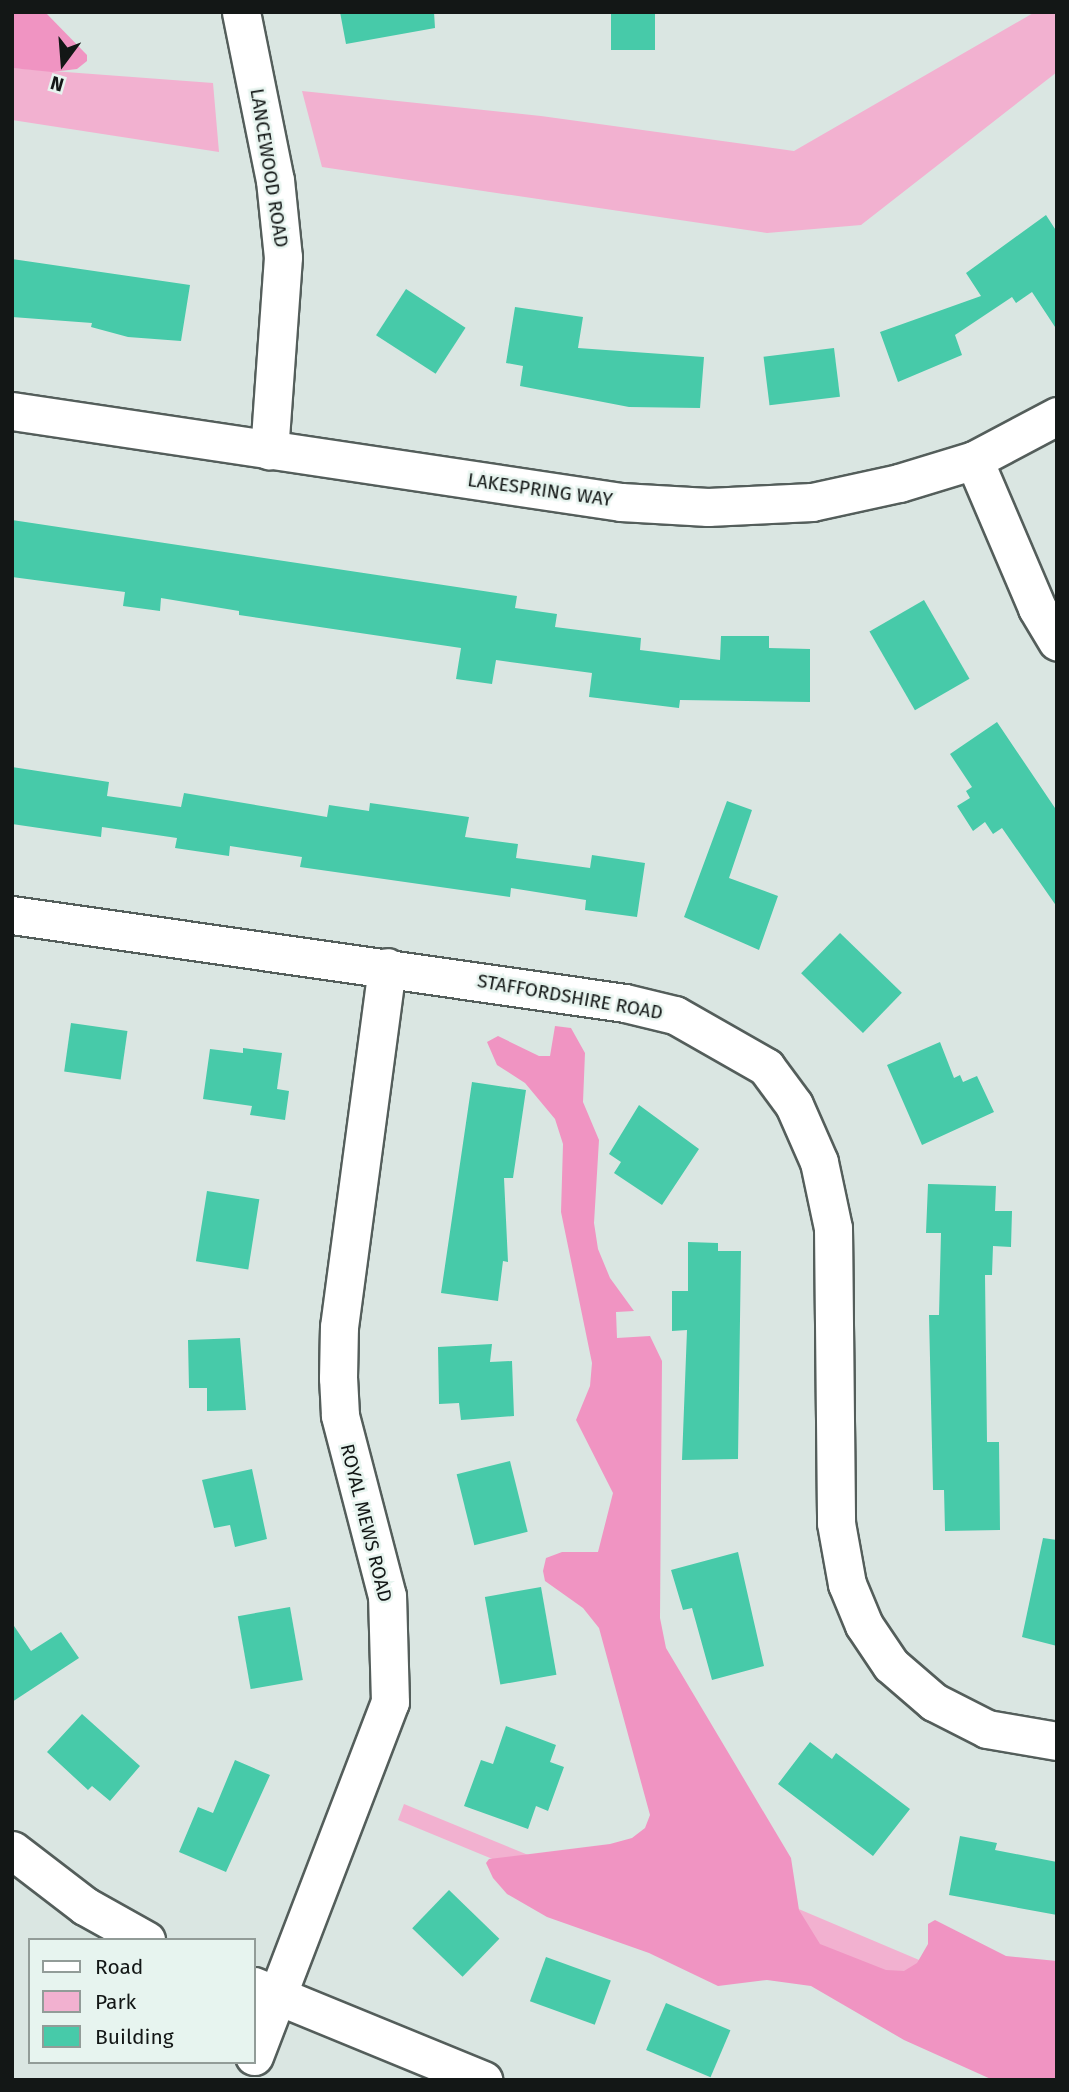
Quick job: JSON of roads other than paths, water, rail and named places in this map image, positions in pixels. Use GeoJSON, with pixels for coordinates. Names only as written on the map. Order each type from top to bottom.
{"type":"FeatureCollection","features":[{"type":"Feature","properties":{"kind":"street","name":"LANCEWOOD ROAD"},"geometry":{"type":"LineString","coordinates":[[241,12],[275,180],[283,257],[270,450]]}},
{"type":"Feature","properties":{"kind":"street","name":"LAKESPRING WAY"},"geometry":{"type":"LineString","coordinates":[[12,411],[621,502],[708,507],[812,502],[974,460],[1057,416]]}},
{"type":"Feature","properties":{"kind":"street"},"geometry":{"type":"LineString","coordinates":[[974,460],[1037,608],[1057,641]]}},
{"type":"Feature","properties":{"kind":"street","name":"STAFFORDSHIRE ROAD"},"geometry":{"type":"LineString","coordinates":[[12,915],[387,967],[675,1015],[766,1067],[794,1105],[819,1162],[833,1228],[836,1523],[847,1584],[864,1625],[891,1665],[934,1702],[986,1729],[1057,1741]]}},
{"type":"Feature","properties":{"kind":"street","name":"ROYAL MEWS ROAD"},"geometry":{"type":"LineString","coordinates":[[256,2045],[266,1991],[390,1702],[387,1596],[340,1415],[338,1378],[340,1328],[387,967]]}},
{"type":"Feature","properties":{"kind":"street"},"geometry":{"type":"LineString","coordinates":[[12,1850],[85,1906],[142,1938]]}},
{"type":"Feature","properties":{"kind":"street"},"geometry":{"type":"LineString","coordinates":[[266,1991],[483,2080]]}}]}
